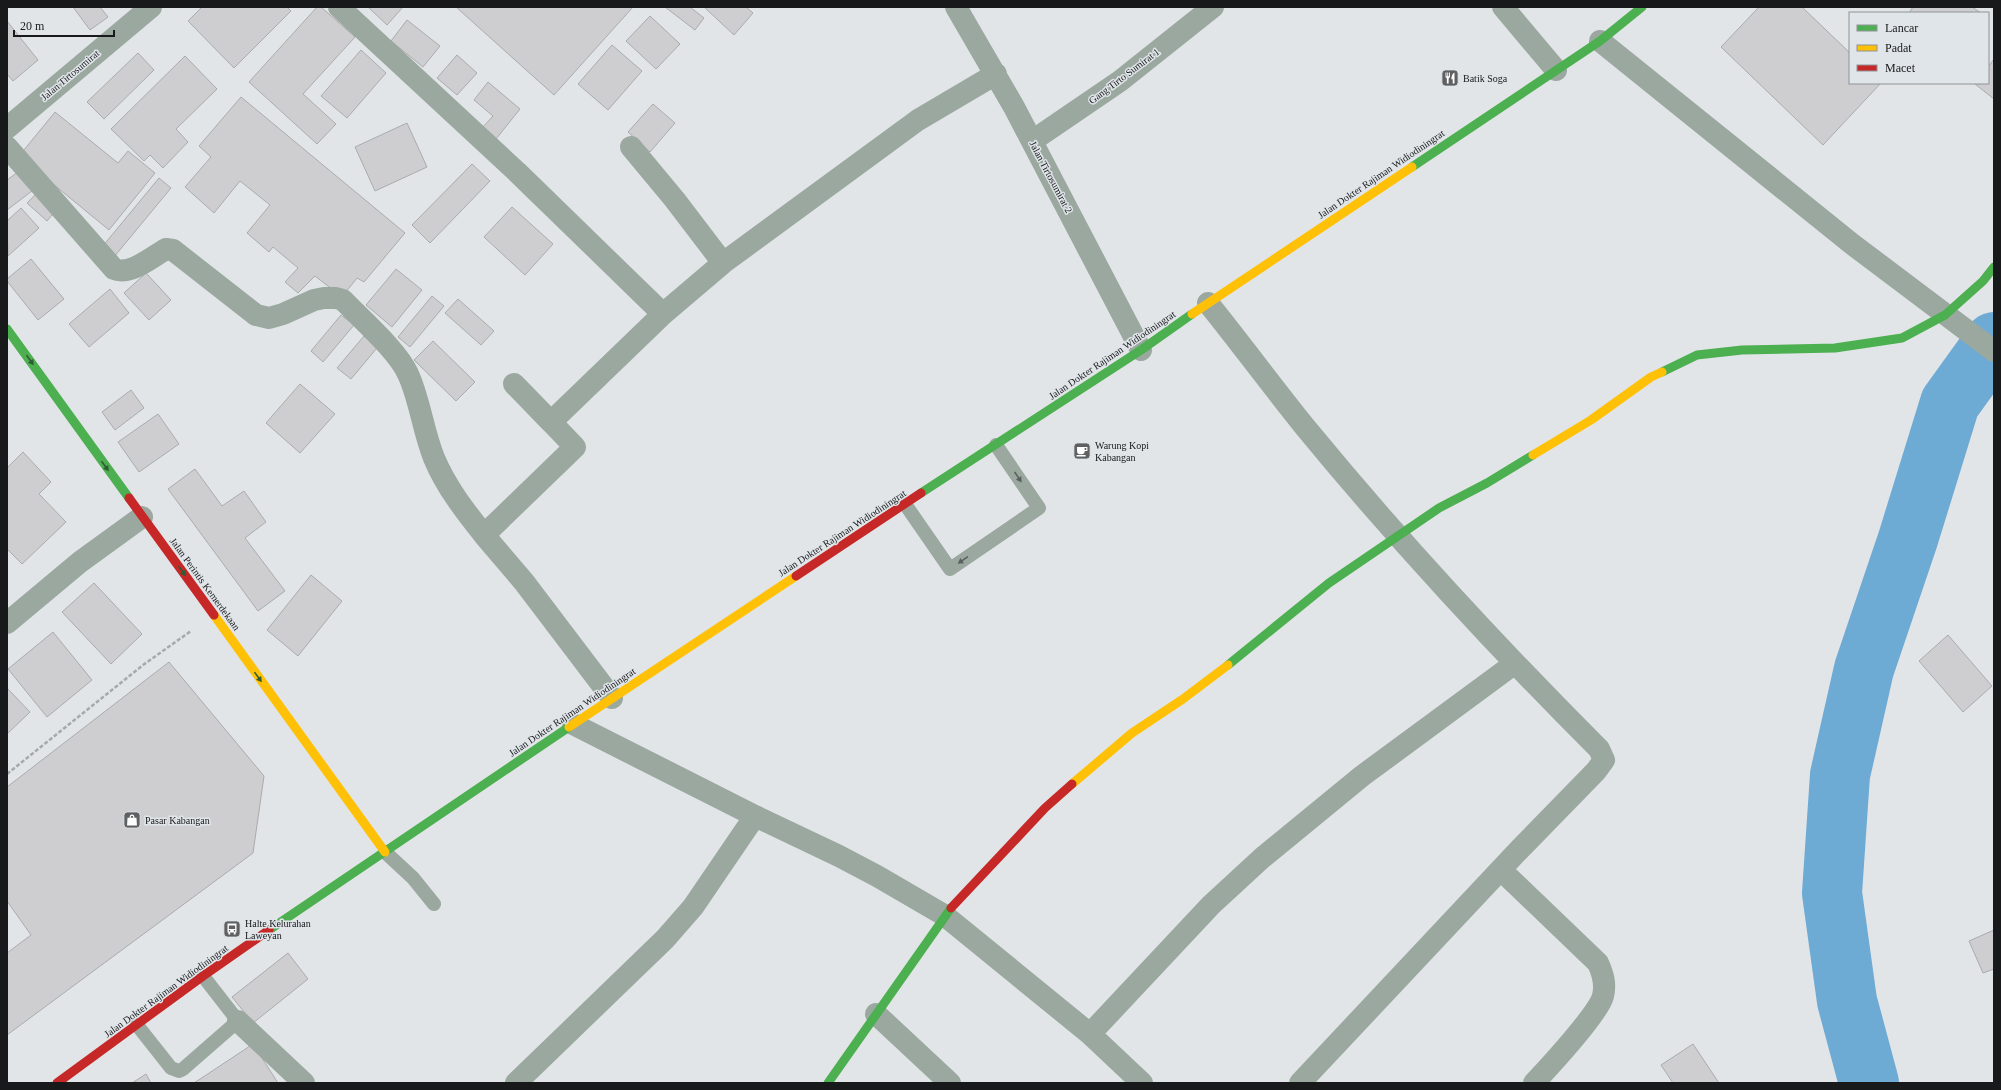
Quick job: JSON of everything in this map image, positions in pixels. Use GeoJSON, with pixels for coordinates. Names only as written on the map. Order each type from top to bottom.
{"type":"FeatureCollection","features":[{"type":"Feature","properties":{"kind":"street","name":"Jalan Tirtosumirat"},"geometry":{"type":"LineString","coordinates":[[7,128],[151,7]]}},
{"type":"Feature","properties":{"kind":"street"},"geometry":{"type":"LineString","coordinates":[[339,7],[517,172],[664,314]]}},
{"type":"Feature","properties":{"kind":"street","name":"Jalan Tirtosumirat 2"},"geometry":{"type":"LineString","coordinates":[[956,7],[996,74],[1141,350]]}},
{"type":"Feature","properties":{"kind":"street","name":"Gang Tirto Sumirat 1"},"geometry":{"type":"LineString","coordinates":[[1032,141],[1120,81],[1213,7]]}},
{"type":"Feature","properties":{"kind":"street"},"geometry":{"type":"LineString","coordinates":[[1503,7],[1556,70]]}},
{"type":"Feature","properties":{"kind":"street","name":"Jalan Dokter Rajiman Widiodiningrat"},"geometry":{"type":"LineString","coordinates":[[57,1083],[137,1026],[203,976],[385,852],[612,698],[1141,350],[1208,303],[1600,41],[1642,7]]}},
{"type":"Feature","properties":{"kind":"street"},"geometry":{"type":"LineString","coordinates":[[1600,41],[1852,244],[1994,351]]}},
{"type":"Feature","properties":{"kind":"street"},"geometry":{"type":"LineString","coordinates":[[551,422],[664,314],[723,263],[918,120],[996,74]]}},
{"type":"Feature","properties":{"kind":"street"},"geometry":{"type":"LineString","coordinates":[[7,147],[114,269],[120,272],[128,270],[166,248],[173,250],[256,315],[269,318],[314,300],[336,298],[343,300],[400,361],[408,374],[434,458],[452,493],[484,535],[524,582],[612,698]]}},
{"type":"Feature","properties":{"kind":"street"},"geometry":{"type":"LineString","coordinates":[[631,147],[675,200],[723,263]]}},
{"type":"Feature","properties":{"kind":"street"},"geometry":{"type":"LineString","coordinates":[[828,1083],[944,915],[1045,808],[1097,761],[1132,733],[1183,699],[1260,640],[1329,583],[1439,508],[1487,483],[1591,420],[1651,377],[1697,356],[1742,350],[1835,348],[1902,338],[1945,315],[1983,281],[1994,267]]}},
{"type":"Feature","properties":{"kind":"street"},"geometry":{"type":"LineString","coordinates":[[1208,303],[1305,426],[1398,535],[1514,664],[1599,749],[1604,760],[1596,772],[1501,870],[1309,1080]]}},
{"type":"Feature","properties":{"kind":"street","name":"Jalan Perintis Kemerdekaan"},"geometry":{"type":"LineString","coordinates":[[7,329],[385,852]]}},
{"type":"Feature","properties":{"kind":"street"},"geometry":{"type":"LineString","coordinates":[[484,535],[574,446],[514,384]]}},
{"type":"Feature","properties":{"kind":"street"},"geometry":{"type":"LineString","coordinates":[[7,623],[80,562],[142,517]]}},
{"type":"Feature","properties":{"kind":"street"},"geometry":{"type":"LineString","coordinates":[[1090,1034],[1211,905],[1262,858],[1362,776],[1514,664]]}},
{"type":"Feature","properties":{"kind":"street"},"geometry":{"type":"LineString","coordinates":[[574,724],[877,876],[944,915],[1090,1034],[1142,1083]]}},
{"type":"Feature","properties":{"kind":"street"},"geometry":{"type":"LineString","coordinates":[[516,1083],[665,939],[693,907],[755,816]]}},
{"type":"Feature","properties":{"kind":"street"},"geometry":{"type":"LineString","coordinates":[[1501,870],[1598,963],[1604,978],[1603,997],[1589,1019],[1534,1083]]}},
{"type":"Feature","properties":{"kind":"street"},"geometry":{"type":"LineString","coordinates":[[876,1014],[950,1083]]}},
{"type":"Feature","properties":{"kind":"street"},"geometry":{"type":"LineString","coordinates":[[238,1021],[304,1083]]}},
{"type":"Feature","properties":{"kind":"lane"},"geometry":{"type":"LineString","coordinates":[[905,504],[950,570],[1039,508],[996,445]]}},
{"type":"Feature","properties":{"kind":"lane"},"geometry":{"type":"LineString","coordinates":[[385,852],[413,878],[434,904]]}},
{"type":"Feature","properties":{"kind":"lane"},"geometry":{"type":"LineString","coordinates":[[137,1026],[171,1068],[179,1071],[238,1021],[203,976]]}},
{"type":"Feature","properties":{"kind":"path"},"geometry":{"type":"LineString","coordinates":[[7,774],[143,665],[213,615]]}},
{"type":"Feature","properties":{"kind":"building"},"geometry":{"type":"Polygon","coordinates":[[[73,7],[100,7],[108,17],[90,30],[73,7]]]}},
{"type":"Feature","properties":{"kind":"building"},"geometry":{"type":"Polygon","coordinates":[[[202,7],[287,7],[291,11],[234,68],[188,21],[202,7]]]}},
{"type":"Feature","properties":{"kind":"building"},"geometry":{"type":"Polygon","coordinates":[[[317,7],[321,7],[355,37],[303,94],[336,124],[317,144],[249,82],[317,7]]]}},
{"type":"Feature","properties":{"kind":"building"},"geometry":{"type":"Polygon","coordinates":[[[368,7],[403,7],[387,25],[368,7]]]}},
{"type":"Feature","properties":{"kind":"building"},"geometry":{"type":"Polygon","coordinates":[[[456,7],[633,7],[554,95],[456,7]]]}},
{"type":"Feature","properties":{"kind":"building"},"geometry":{"type":"Polygon","coordinates":[[[665,7],[690,7],[704,18],[695,30],[665,7]]]}},
{"type":"Feature","properties":{"kind":"building"},"geometry":{"type":"Polygon","coordinates":[[[704,7],[746,7],[753,13],[734,35],[704,7]]]}},
{"type":"Feature","properties":{"kind":"building"},"geometry":{"type":"Polygon","coordinates":[[[1759,7],[1802,7],[1849,52],[1849,84],[1880,84],[1823,145],[1721,47],[1759,7]]]}},
{"type":"Feature","properties":{"kind":"building"},"geometry":{"type":"Polygon","coordinates":[[[1913,7],[1972,7],[1980,12],[1910,12],[1913,7]]]}},
{"type":"Feature","properties":{"kind":"building"},"geometry":{"type":"Polygon","coordinates":[[[650,16],[680,44],[656,69],[626,41],[650,16]]]}},
{"type":"Feature","properties":{"kind":"building"},"geometry":{"type":"Polygon","coordinates":[[[407,20],[440,46],[423,67],[391,41],[407,20]]]}},
{"type":"Feature","properties":{"kind":"building"},"geometry":{"type":"Polygon","coordinates":[[[7,21],[38,60],[13,81],[7,74],[7,21]]]}},
{"type":"Feature","properties":{"kind":"building"},"geometry":{"type":"Polygon","coordinates":[[[612,45],[642,71],[608,110],[578,84],[612,45]]]}},
{"type":"Feature","properties":{"kind":"building"},"geometry":{"type":"Polygon","coordinates":[[[361,50],[386,73],[347,118],[321,96],[361,50]]]}},
{"type":"Feature","properties":{"kind":"building"},"geometry":{"type":"Polygon","coordinates":[[[138,53],[154,70],[104,119],[87,102],[138,53]]]}},
{"type":"Feature","properties":{"kind":"building"},"geometry":{"type":"Polygon","coordinates":[[[457,55],[477,73],[457,95],[437,78],[457,55]]]}},
{"type":"Feature","properties":{"kind":"building"},"geometry":{"type":"Polygon","coordinates":[[[185,56],[217,89],[176,129],[188,142],[163,168],[150,155],[144,161],[111,129],[185,56]]]}},
{"type":"Feature","properties":{"kind":"building"},"geometry":{"type":"Polygon","coordinates":[[[1994,59],[1994,99],[1975,84],[1989,84],[1989,66],[1994,59]]]}},
{"type":"Feature","properties":{"kind":"building"},"geometry":{"type":"Polygon","coordinates":[[[488,82],[520,109],[496,139],[482,128],[493,116],[474,100],[488,82]]]}},
{"type":"Feature","properties":{"kind":"building"},"geometry":{"type":"Polygon","coordinates":[[[241,97],[405,233],[364,282],[357,278],[342,297],[315,276],[298,293],[285,282],[298,268],[273,247],[269,252],[247,233],[270,205],[240,181],[214,213],[185,187],[211,157],[199,146],[241,97]]]}},
{"type":"Feature","properties":{"kind":"building"},"geometry":{"type":"Polygon","coordinates":[[[653,104],[675,123],[650,152],[628,132],[653,104]]]}},
{"type":"Feature","properties":{"kind":"building"},"geometry":{"type":"Polygon","coordinates":[[[55,112],[118,163],[128,151],[155,173],[109,230],[19,156],[55,112]]]}},
{"type":"Feature","properties":{"kind":"building"},"geometry":{"type":"Polygon","coordinates":[[[407,123],[427,167],[375,191],[355,147],[407,123]]]}},
{"type":"Feature","properties":{"kind":"building"},"geometry":{"type":"Polygon","coordinates":[[[472,164],[490,181],[430,243],[412,225],[472,164]]]}},
{"type":"Feature","properties":{"kind":"building"},"geometry":{"type":"Polygon","coordinates":[[[18,172],[32,191],[7,210],[7,180],[18,172]]]}},
{"type":"Feature","properties":{"kind":"building"},"geometry":{"type":"Polygon","coordinates":[[[159,178],[171,188],[114,257],[102,247],[159,178]]]}},
{"type":"Feature","properties":{"kind":"building"},"geometry":{"type":"Polygon","coordinates":[[[37,193],[56,210],[47,221],[27,203],[37,193]]]}},
{"type":"Feature","properties":{"kind":"building"},"geometry":{"type":"Polygon","coordinates":[[[512,207],[553,244],[525,275],[484,237],[512,207]]]}},
{"type":"Feature","properties":{"kind":"building"},"geometry":{"type":"Polygon","coordinates":[[[21,208],[39,228],[8,256],[7,221],[21,208]]]}},
{"type":"Feature","properties":{"kind":"building"},"geometry":{"type":"Polygon","coordinates":[[[31,259],[64,299],[38,320],[7,281],[7,279],[31,259]]]}},
{"type":"Feature","properties":{"kind":"building"},"geometry":{"type":"Polygon","coordinates":[[[396,269],[422,290],[392,327],[366,305],[396,269]]]}},
{"type":"Feature","properties":{"kind":"building"},"geometry":{"type":"Polygon","coordinates":[[[146,273],[171,300],[149,320],[124,293],[146,273]]]}},
{"type":"Feature","properties":{"kind":"building"},"geometry":{"type":"Polygon","coordinates":[[[110,289],[129,313],[89,347],[69,324],[110,289]]]}},
{"type":"Feature","properties":{"kind":"building"},"geometry":{"type":"Polygon","coordinates":[[[432,296],[444,306],[410,347],[398,337],[432,296]]]}},
{"type":"Feature","properties":{"kind":"building"},"geometry":{"type":"Polygon","coordinates":[[[458,299],[494,331],[481,345],[445,313],[458,299]]]}},
{"type":"Feature","properties":{"kind":"building"},"geometry":{"type":"Polygon","coordinates":[[[341,315],[354,325],[323,362],[311,351],[341,315]]]}},
{"type":"Feature","properties":{"kind":"building"},"geometry":{"type":"Polygon","coordinates":[[[364,336],[377,348],[351,379],[337,368],[364,336]]]}},
{"type":"Feature","properties":{"kind":"building"},"geometry":{"type":"Polygon","coordinates":[[[433,341],[475,382],[456,401],[414,360],[433,341]]]}},
{"type":"Feature","properties":{"kind":"building"},"geometry":{"type":"Polygon","coordinates":[[[300,384],[335,414],[300,453],[266,423],[300,384]]]}},
{"type":"Feature","properties":{"kind":"building"},"geometry":{"type":"Polygon","coordinates":[[[131,390],[144,408],[115,430],[102,412],[131,390]]]}},
{"type":"Feature","properties":{"kind":"building"},"geometry":{"type":"Polygon","coordinates":[[[158,414],[179,444],[139,472],[118,442],[158,414]]]}},
{"type":"Feature","properties":{"kind":"building"},"geometry":{"type":"Polygon","coordinates":[[[23,452],[51,482],[39,494],[66,522],[22,564],[7,549],[7,468],[23,452]]]}},
{"type":"Feature","properties":{"kind":"building"},"geometry":{"type":"Polygon","coordinates":[[[195,469],[222,506],[244,491],[266,522],[245,538],[285,591],[258,611],[168,489],[195,469]]]}},
{"type":"Feature","properties":{"kind":"building"},"geometry":{"type":"Polygon","coordinates":[[[311,575],[342,601],[298,656],[267,630],[311,575]]]}},
{"type":"Feature","properties":{"kind":"building"},"geometry":{"type":"Polygon","coordinates":[[[94,583],[142,634],[111,664],[62,612],[94,583]]]}},
{"type":"Feature","properties":{"kind":"building"},"geometry":{"type":"Polygon","coordinates":[[[53,632],[92,680],[47,717],[8,669],[53,632]]]}},
{"type":"Feature","properties":{"kind":"building"},"geometry":{"type":"Polygon","coordinates":[[[1948,635],[1992,686],[1963,712],[1919,661],[1948,635]]]}},
{"type":"Feature","properties":{"kind":"building","name":"Pasar Kabangan"},"geometry":{"type":"Polygon","coordinates":[[[169,662],[264,776],[253,853],[7,1035],[7,953],[31,935],[7,901],[7,787],[169,662]]]}},
{"type":"Feature","properties":{"kind":"building"},"geometry":{"type":"Polygon","coordinates":[[[7,688],[30,712],[7,734],[7,688]]]}},
{"type":"Feature","properties":{"kind":"building"},"geometry":{"type":"Polygon","coordinates":[[[1994,930],[1994,969],[1983,973],[1969,941],[1994,930]]]}},
{"type":"Feature","properties":{"kind":"building"},"geometry":{"type":"Polygon","coordinates":[[[288,953],[308,979],[253,1023],[232,997],[288,953]]]}},
{"type":"Feature","properties":{"kind":"building"},"geometry":{"type":"Polygon","coordinates":[[[253,1044],[278,1083],[194,1083],[253,1044]]]}},
{"type":"Feature","properties":{"kind":"building"},"geometry":{"type":"Polygon","coordinates":[[[1693,1044],[1719,1083],[1673,1083],[1661,1065],[1693,1044]]]}},
{"type":"Feature","properties":{"kind":"building"},"geometry":{"type":"Polygon","coordinates":[[[146,1074],[151,1083],[132,1083],[146,1074]]]}},
{"type":"Feature","properties":{"kind":"waterway"},"geometry":{"type":"LineString","coordinates":[[1869,1083],[1847,1001],[1832,893],[1840,775],[1864,669],[1908,539],[1950,403],[1994,342]]}},
{"type":"Feature","properties":{"kind":"traffic: fast"},"geometry":{"type":"LineString","coordinates":[[1412,167],[1600,41],[1642,7]]}},
{"type":"Feature","properties":{"kind":"traffic: fast"},"geometry":{"type":"LineString","coordinates":[[1662,372],[1697,355],[1742,350],[1835,348],[1902,338],[1945,315],[1983,281],[1994,267]]}},
{"type":"Feature","properties":{"kind":"traffic: fast"},"geometry":{"type":"LineString","coordinates":[[921,493],[1141,350],[1192,314]]}},
{"type":"Feature","properties":{"kind":"traffic: fast"},"geometry":{"type":"LineString","coordinates":[[7,329],[129,498]]}},
{"type":"Feature","properties":{"kind":"traffic: fast"},"geometry":{"type":"LineString","coordinates":[[1228,665],[1329,583],[1439,508],[1487,483],[1533,455]]}},
{"type":"Feature","properties":{"kind":"traffic: fast"},"geometry":{"type":"LineString","coordinates":[[269,930],[569,727]]}},
{"type":"Feature","properties":{"kind":"traffic: fast"},"geometry":{"type":"LineString","coordinates":[[828,1083],[951,908]]}},
{"type":"Feature","properties":{"kind":"traffic: slow"},"geometry":{"type":"LineString","coordinates":[[1192,314],[1412,167]]}},
{"type":"Feature","properties":{"kind":"traffic: slow"},"geometry":{"type":"LineString","coordinates":[[1533,455],[1591,420],[1651,377],[1662,372]]}},
{"type":"Feature","properties":{"kind":"traffic: slow"},"geometry":{"type":"LineString","coordinates":[[569,727],[796,576]]}},
{"type":"Feature","properties":{"kind":"traffic: slow"},"geometry":{"type":"LineString","coordinates":[[214,615],[385,852]]}},
{"type":"Feature","properties":{"kind":"traffic: slow"},"geometry":{"type":"LineString","coordinates":[[1072,784],[1132,733],[1183,699],[1228,665]]}},
{"type":"Feature","properties":{"kind":"traffic: jam"},"geometry":{"type":"LineString","coordinates":[[796,576],[921,493]]}},
{"type":"Feature","properties":{"kind":"traffic: jam"},"geometry":{"type":"LineString","coordinates":[[129,498],[214,615]]}},
{"type":"Feature","properties":{"kind":"traffic: jam"},"geometry":{"type":"LineString","coordinates":[[951,908],[1045,808],[1072,784]]}},
{"type":"Feature","properties":{"kind":"traffic: jam"},"geometry":{"type":"LineString","coordinates":[[57,1083],[203,976],[269,930]]}},
{"type":"Feature","properties":{"kind":"place","name":"Batik Soga"},"geometry":{"type":"Point","coordinates":[1450,78]}},
{"type":"Feature","properties":{"kind":"place","name":"Warung Kopi Kabangan"},"geometry":{"type":"Point","coordinates":[1082,451]}},
{"type":"Feature","properties":{"kind":"place","name":"Pasar Kabangan"},"geometry":{"type":"Point","coordinates":[132,820]}},
{"type":"Feature","properties":{"kind":"place","name":"Halte Kelurahan Laweyan"},"geometry":{"type":"Point","coordinates":[232,929]}}]}
